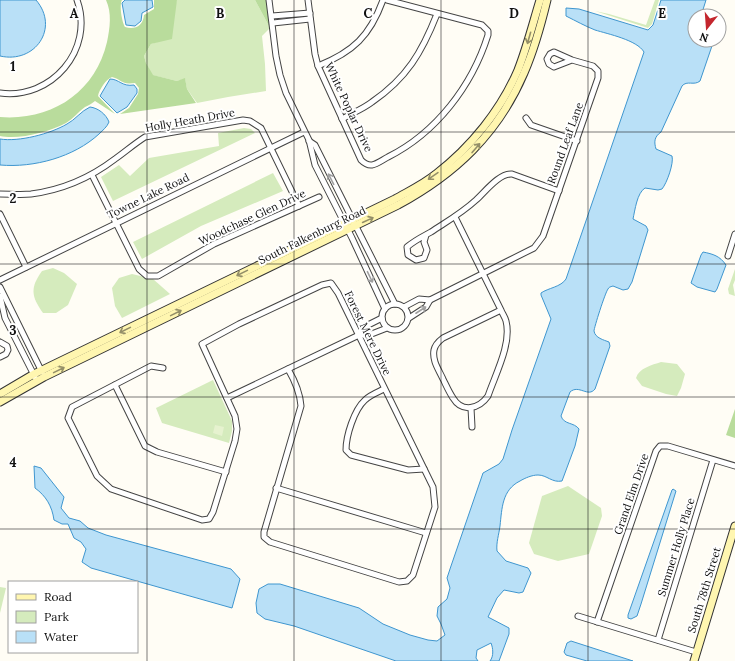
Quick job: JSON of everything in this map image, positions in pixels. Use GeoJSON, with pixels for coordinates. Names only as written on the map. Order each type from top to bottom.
{"type":"FeatureCollection","features":[{"type":"Feature","properties":{"kind":"street"},"geometry":{"type":"LineString","coordinates":[[0,93],[20,93],[43,85],[53,78],[68,63],[77,48],[81,28],[80,12],[77,0]]}},
{"type":"Feature","properties":{"kind":"street"},"geometry":{"type":"LineString","coordinates":[[269,0],[276,56],[286,93],[304,132],[309,140],[315,145],[395,304]]}},
{"type":"Feature","properties":{"kind":"street","name":"White Poplar Drive"},"geometry":{"type":"LineString","coordinates":[[308,0],[318,66],[361,160],[366,164],[372,165],[393,154],[416,139],[446,111],[471,76],[488,35],[488,30],[482,25],[387,0]]}},
{"type":"Feature","properties":{"kind":"street"},"geometry":{"type":"LineString","coordinates":[[318,66],[349,51],[361,39],[378,14],[383,0]]}},
{"type":"Feature","properties":{"kind":"street","name":"South Falkenburg Road"},"geometry":{"type":"LineString","coordinates":[[0,402],[42,374],[345,227],[398,205],[418,195],[440,180],[472,153],[485,138],[502,106],[518,70],[540,0]]}},
{"type":"Feature","properties":{"kind":"street","name":"South Falkenburg Road"},"geometry":{"type":"LineString","coordinates":[[502,106],[516,92],[525,73],[547,0]]}},
{"type":"Feature","properties":{"kind":"street"},"geometry":{"type":"LineString","coordinates":[[272,16],[310,13]]}},
{"type":"Feature","properties":{"kind":"street"},"geometry":{"type":"LineString","coordinates":[[288,14],[289,21]]}},
{"type":"Feature","properties":{"kind":"street"},"geometry":{"type":"LineString","coordinates":[[342,119],[371,103],[395,85],[413,63],[428,38],[437,14]]}},
{"type":"Feature","properties":{"kind":"street"},"geometry":{"type":"LineString","coordinates":[[273,23],[310,19]]}},
{"type":"Feature","properties":{"kind":"street","name":"Round Leaf Lane"},"geometry":{"type":"LineString","coordinates":[[426,235],[424,242],[427,250],[424,258],[416,260],[408,256],[407,247],[415,240],[455,217],[476,201],[501,176],[507,174],[512,174],[559,191],[598,78],[598,71],[593,66],[572,60]]}},
{"type":"Feature","properties":{"kind":"street"},"geometry":{"type":"LineString","coordinates":[[526,118],[531,125],[577,141]]}},
{"type":"Feature","properties":{"kind":"street","name":"Holly Heath Drive"},"geometry":{"type":"LineString","coordinates":[[0,194],[30,194],[54,189],[92,175],[116,159],[144,137],[243,120],[250,121],[261,128],[299,206]]}},
{"type":"Feature","properties":{"kind":"street","name":"Towne Lake Road"},"geometry":{"type":"LineString","coordinates":[[0,280],[304,132]]}},
{"type":"Feature","properties":{"kind":"street"},"geometry":{"type":"LineString","coordinates":[[309,140],[315,165],[345,227],[352,238],[384,309],[382,318],[384,325],[390,330],[399,330],[406,326],[409,318],[426,307],[430,300]]}},
{"type":"Feature","properties":{"kind":"street","name":"Woodchase Glen Drive"},"geometry":{"type":"LineString","coordinates":[[92,175],[139,269],[147,276],[153,277],[158,276],[221,240],[281,215],[319,197]]}},
{"type":"Feature","properties":{"kind":"street"},"geometry":{"type":"LineString","coordinates":[[404,307],[419,299],[430,300],[534,248],[543,236],[559,191]]}},
{"type":"Feature","properties":{"kind":"street"},"geometry":{"type":"LineString","coordinates":[[0,214],[26,267]]}},
{"type":"Feature","properties":{"kind":"street"},"geometry":{"type":"LineString","coordinates":[[455,217],[501,310],[506,321],[507,336],[506,345],[488,396],[480,406],[471,408],[460,406],[453,399],[435,361],[434,350],[436,345],[443,338],[501,310]]}},
{"type":"Feature","properties":{"kind":"street"},"geometry":{"type":"LineString","coordinates":[[728,256],[735,234]]}},
{"type":"Feature","properties":{"kind":"street","name":"Forest Mere Drive"},"geometry":{"type":"LineString","coordinates":[[163,368],[151,366],[72,407],[68,418],[97,476],[111,489],[202,520],[209,519],[213,512],[226,472],[237,429],[235,416],[202,344],[266,311],[322,285],[331,283],[338,293],[359,335],[433,487],[435,507],[413,575],[407,581],[399,582],[270,542],[264,537],[276,488],[301,406],[301,397],[288,369]]}},
{"type":"Feature","properties":{"kind":"street"},"geometry":{"type":"LineString","coordinates":[[0,288],[42,374]]}},
{"type":"Feature","properties":{"kind":"street"},"geometry":{"type":"LineString","coordinates":[[0,296],[6,318],[35,378]]}},
{"type":"Feature","properties":{"kind":"street"},"geometry":{"type":"LineString","coordinates":[[384,309],[391,304],[404,307],[409,318]]}},
{"type":"Feature","properties":{"kind":"street"},"geometry":{"type":"LineString","coordinates":[[359,335],[362,328],[382,318]]}},
{"type":"Feature","properties":{"kind":"street"},"geometry":{"type":"LineString","coordinates":[[227,398],[359,335],[369,334],[387,328]]}},
{"type":"Feature","properties":{"kind":"street"},"geometry":{"type":"LineString","coordinates":[[0,342],[7,346],[8,350],[6,354],[0,357]]}},
{"type":"Feature","properties":{"kind":"street","name":"South Falkenburg Road"},"geometry":{"type":"LineString","coordinates":[[0,394],[35,378]]}},
{"type":"Feature","properties":{"kind":"street"},"geometry":{"type":"LineString","coordinates":[[115,385],[145,446],[157,452],[226,472]]}},
{"type":"Feature","properties":{"kind":"street"},"geometry":{"type":"LineString","coordinates":[[384,389],[365,399],[356,411],[346,442],[346,450],[351,455],[394,467],[408,470],[424,469]]}},
{"type":"Feature","properties":{"kind":"street"},"geometry":{"type":"LineString","coordinates":[[471,408],[472,427]]}},
{"type":"Feature","properties":{"kind":"street","name":"Grand Elm Drive"},"geometry":{"type":"LineString","coordinates":[[597,622],[656,451],[660,446],[668,446],[735,466]]}},
{"type":"Feature","properties":{"kind":"street","name":"Summer Holly Place"},"geometry":{"type":"LineString","coordinates":[[658,640],[713,460]]}},
{"type":"Feature","properties":{"kind":"street"},"geometry":{"type":"LineString","coordinates":[[276,488],[426,533]]}},
{"type":"Feature","properties":{"kind":"street","name":"South 78th Street"},"geometry":{"type":"LineString","coordinates":[[694,661],[735,526]]}},
{"type":"Feature","properties":{"kind":"street"},"geometry":{"type":"LineString","coordinates":[[578,616],[696,652]]}},
{"type":"Feature","properties":{"kind":"green space"},"geometry":{"type":"Polygon","coordinates":[[[106,0],[122,0],[121,9],[124,25],[125,27],[132,28],[138,26],[142,22],[144,15],[154,9],[154,0],[177,0],[172,39],[151,44],[144,56],[153,75],[177,81],[185,78],[187,89],[196,103],[120,114],[129,108],[138,94],[139,88],[135,83],[124,83],[112,77],[103,85],[98,96],[115,114],[95,101],[85,107],[69,121],[51,129],[25,136],[0,136],[0,117],[19,117],[37,114],[53,108],[68,100],[81,89],[92,76],[101,60],[108,37],[110,15],[106,0]]]}},
{"type":"Feature","properties":{"kind":"green space"},"geometry":{"type":"Polygon","coordinates":[[[177,0],[255,0],[270,28],[262,36],[266,91],[197,103],[187,89],[185,79],[177,81],[152,75],[144,56],[151,44],[163,40],[177,0]]]}},
{"type":"Feature","properties":{"kind":"green space"},"geometry":{"type":"Polygon","coordinates":[[[255,0],[267,0],[270,28],[255,0]]]}},
{"type":"Feature","properties":{"kind":"green space"},"geometry":{"type":"Polygon","coordinates":[[[655,0],[659,0],[652,24],[648,28],[595,11],[646,25],[655,0]]]}},
{"type":"Feature","properties":{"kind":"green space"},"geometry":{"type":"Polygon","coordinates":[[[244,128],[251,129],[255,133],[113,201],[101,177],[119,165],[130,176],[149,158],[219,146],[218,133],[244,128]]]}},
{"type":"Feature","properties":{"kind":"green space"},"geometry":{"type":"Polygon","coordinates":[[[273,173],[283,191],[201,226],[142,259],[133,242],[273,173]]]}},
{"type":"Feature","properties":{"kind":"green space"},"geometry":{"type":"Polygon","coordinates":[[[53,268],[64,273],[77,284],[68,305],[56,313],[43,313],[34,297],[35,282],[42,271],[53,268]]]}},
{"type":"Feature","properties":{"kind":"green space"},"geometry":{"type":"Polygon","coordinates":[[[735,269],[735,280],[733,285],[735,296],[729,294],[728,289],[735,269]]]}},
{"type":"Feature","properties":{"kind":"green space"},"geometry":{"type":"Polygon","coordinates":[[[132,274],[153,279],[170,294],[122,318],[115,306],[112,288],[119,278],[132,274]]]}},
{"type":"Feature","properties":{"kind":"green space"},"geometry":{"type":"Polygon","coordinates":[[[661,362],[677,364],[685,374],[677,396],[642,386],[636,378],[643,369],[661,362]]]}},
{"type":"Feature","properties":{"kind":"green space"},"geometry":{"type":"Polygon","coordinates":[[[213,380],[232,421],[232,431],[229,443],[162,423],[156,408],[213,380]]]}},
{"type":"Feature","properties":{"kind":"green space"},"geometry":{"type":"Polygon","coordinates":[[[735,409],[735,438],[726,435],[735,409]]]}},
{"type":"Feature","properties":{"kind":"green space"},"geometry":{"type":"Polygon","coordinates":[[[215,425],[224,427],[222,436],[213,433],[215,425]]]}},
{"type":"Feature","properties":{"kind":"green space"},"geometry":{"type":"Polygon","coordinates":[[[568,486],[601,508],[602,516],[589,554],[558,561],[534,554],[529,543],[542,496],[568,486]]]}},
{"type":"Feature","properties":{"kind":"green space"},"geometry":{"type":"Polygon","coordinates":[[[0,587],[6,588],[0,613],[0,587]]]}},
{"type":"Feature","properties":{"kind":"water"},"geometry":{"type":"Polygon","coordinates":[[[0,0],[36,0],[43,11],[45,22],[44,32],[40,42],[24,55],[13,57],[0,56],[0,0]]]}},
{"type":"Feature","properties":{"kind":"water"},"geometry":{"type":"Polygon","coordinates":[[[125,0],[152,0],[153,7],[142,13],[141,21],[135,26],[126,25],[122,3],[125,0]]]}},
{"type":"Feature","properties":{"kind":"water"},"geometry":{"type":"Polygon","coordinates":[[[661,0],[706,0],[704,8],[687,8],[687,48],[711,48],[700,81],[695,83],[686,83],[682,86],[661,132],[656,138],[656,149],[672,156],[670,173],[662,189],[658,190],[645,188],[642,190],[638,198],[633,219],[646,226],[648,230],[632,282],[628,289],[623,290],[613,286],[609,287],[600,310],[594,331],[598,337],[609,342],[610,346],[595,389],[589,392],[577,389],[570,392],[561,416],[564,421],[579,429],[575,446],[562,481],[555,481],[541,475],[536,475],[522,480],[514,485],[506,494],[502,506],[497,551],[506,561],[528,568],[531,573],[523,592],[519,593],[504,590],[497,598],[488,617],[509,628],[509,634],[499,661],[490,661],[493,652],[491,643],[477,650],[476,658],[478,661],[396,661],[294,626],[265,619],[257,613],[256,603],[259,589],[268,584],[280,584],[359,608],[383,624],[410,635],[437,641],[445,635],[437,616],[438,607],[447,599],[450,588],[447,578],[451,566],[483,473],[499,464],[503,459],[551,319],[541,293],[558,286],[566,279],[644,52],[629,41],[595,30],[566,16],[566,8],[579,9],[648,30],[653,25],[661,0]]]}},
{"type":"Feature","properties":{"kind":"water"},"geometry":{"type":"Polygon","coordinates":[[[110,79],[126,85],[134,85],[137,89],[137,93],[127,107],[117,113],[100,96],[110,79]]]}},
{"type":"Feature","properties":{"kind":"water"},"geometry":{"type":"Polygon","coordinates":[[[90,107],[101,112],[106,116],[109,122],[99,134],[89,142],[66,155],[40,163],[26,165],[0,165],[0,139],[8,140],[25,138],[52,131],[70,122],[90,107]]]}},
{"type":"Feature","properties":{"kind":"water"},"geometry":{"type":"Polygon","coordinates":[[[703,252],[716,256],[726,265],[715,292],[697,287],[691,283],[703,252]]]}},
{"type":"Feature","properties":{"kind":"water"},"geometry":{"type":"Polygon","coordinates":[[[34,466],[41,468],[64,497],[61,508],[69,518],[80,521],[88,528],[106,535],[231,569],[240,579],[232,608],[91,568],[82,562],[86,549],[81,542],[74,538],[68,524],[62,524],[54,520],[52,510],[48,502],[35,488],[34,466]]]}},
{"type":"Feature","properties":{"kind":"water"},"geometry":{"type":"Polygon","coordinates":[[[673,489],[676,491],[637,616],[631,619],[628,618],[628,615],[673,489]]]}},
{"type":"Feature","properties":{"kind":"water"},"geometry":{"type":"Polygon","coordinates":[[[571,641],[633,661],[587,661],[566,655],[564,652],[567,643],[571,641]]]}}]}
